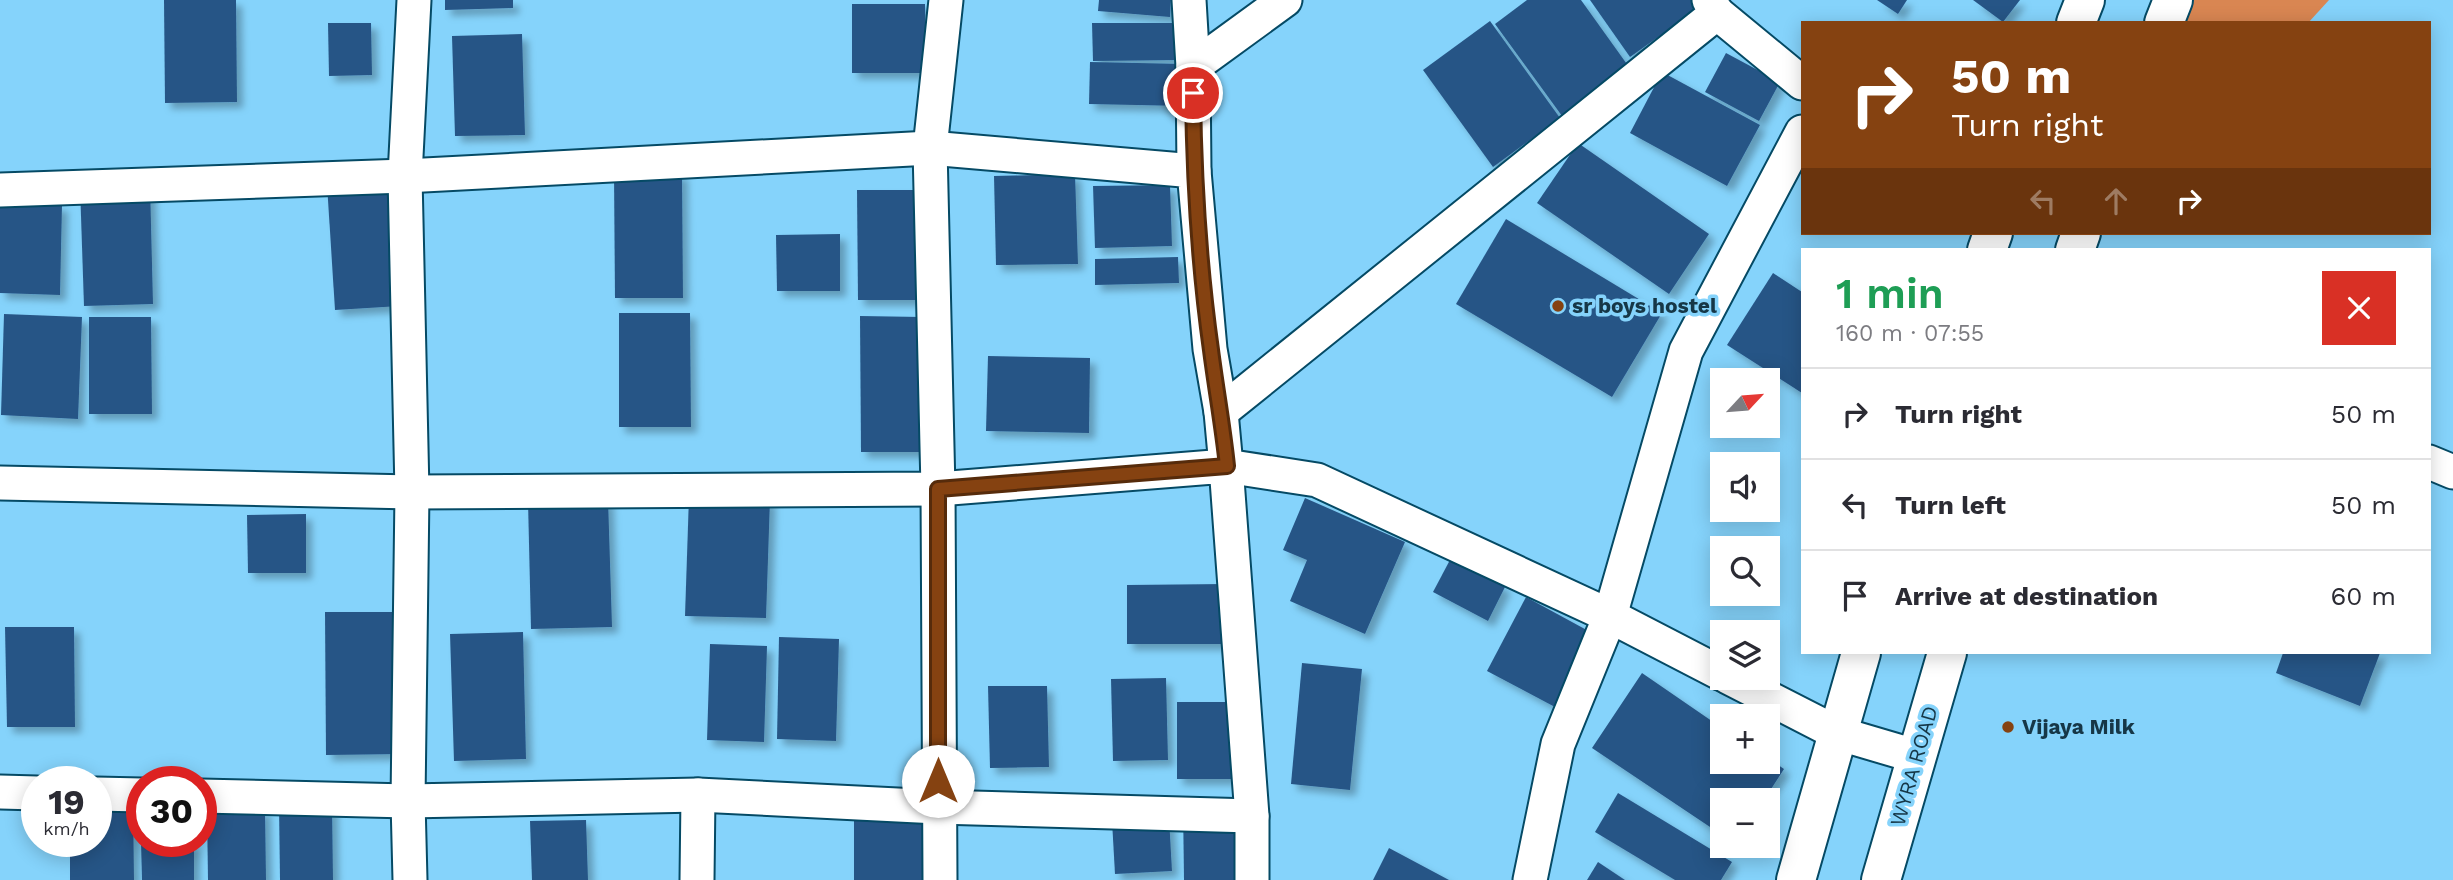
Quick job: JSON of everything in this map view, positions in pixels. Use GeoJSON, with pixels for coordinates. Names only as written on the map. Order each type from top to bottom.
{"type":"FeatureCollection","features":[{"type":"Feature","properties":{"kind":"main road"},"geometry":{"type":"LineString","coordinates":[[2077,21],[2085,0]]}},
{"type":"Feature","properties":{"kind":"main road"},"geometry":{"type":"LineString","coordinates":[[2165,21],[2173,0]]}},
{"type":"Feature","properties":{"kind":"main road"},"geometry":{"type":"LineString","coordinates":[[1796,880],[1861,654]]}},
{"type":"Feature","properties":{"kind":"main road","name":"WYRA ROAD"},"geometry":{"type":"LineString","coordinates":[[1881,880],[1947,654]]}},
{"type":"Feature","properties":{"kind":"street"},"geometry":{"type":"LineString","coordinates":[[410,880],[408,801],[412,492],[405,176],[414,0]]}},
{"type":"Feature","properties":{"kind":"street"},"geometry":{"type":"LineString","coordinates":[[940,880],[938,489],[930,148],[946,0]]}},
{"type":"Feature","properties":{"kind":"street"},"geometry":{"type":"LineString","coordinates":[[1189,0],[1194,171],[1210,349],[1227,466],[1252,816],[1252,880]]}},
{"type":"Feature","properties":{"kind":"street"},"geometry":{"type":"LineString","coordinates":[[1193,67],[1285,0]]}},
{"type":"Feature","properties":{"kind":"street"},"geometry":{"type":"LineString","coordinates":[[1221,412],[1713,7],[1801,82]]}},
{"type":"Feature","properties":{"kind":"street"},"geometry":{"type":"LineString","coordinates":[[1530,880],[1558,744],[1610,616],[1686,351],[1801,134]]}},
{"type":"Feature","properties":{"kind":"street"},"geometry":{"type":"LineString","coordinates":[[0,190],[405,176],[930,148],[1194,171]]}},
{"type":"Feature","properties":{"kind":"street"},"geometry":{"type":"LineString","coordinates":[[2431,463],[2453,472]]}},
{"type":"Feature","properties":{"kind":"street"},"geometry":{"type":"LineString","coordinates":[[0,483],[412,492],[938,489],[1227,466],[1317,480],[1610,616],[1710,668]]}},
{"type":"Feature","properties":{"kind":"street"},"geometry":{"type":"LineString","coordinates":[[1753,690],[1837,733],[1915,756]]}},
{"type":"Feature","properties":{"kind":"street"},"geometry":{"type":"LineString","coordinates":[[0,792],[21,793]]}},
{"type":"Feature","properties":{"kind":"street"},"geometry":{"type":"LineString","coordinates":[[217,796],[408,801],[698,795],[938,807],[1252,816]]}},
{"type":"Feature","properties":{"kind":"street"},"geometry":{"type":"LineString","coordinates":[[697,880],[698,795]]}},
{"type":"Feature","properties":{"kind":"shaded area"},"geometry":{"type":"Polygon","coordinates":[[[2181,0],[2329,0],[2310,21],[2174,21],[2181,0]]]}},
{"type":"Feature","properties":{"kind":"building"},"geometry":{"type":"Polygon","coordinates":[[[164,0],[236,0],[237,102],[165,103],[164,0]]]}},
{"type":"Feature","properties":{"kind":"building"},"geometry":{"type":"Polygon","coordinates":[[[445,0],[513,0],[513,8],[445,10],[445,0]]]}},
{"type":"Feature","properties":{"kind":"building"},"geometry":{"type":"Polygon","coordinates":[[[1099,0],[1171,0],[1170,17],[1098,11],[1099,0]]]}},
{"type":"Feature","properties":{"kind":"building"},"geometry":{"type":"Polygon","coordinates":[[[1527,0],[1581,0],[1629,67],[1562,116],[1495,24],[1527,0]]]}},
{"type":"Feature","properties":{"kind":"building"},"geometry":{"type":"Polygon","coordinates":[[[1590,0],[1694,0],[1699,8],[1630,57],[1590,0]]]}},
{"type":"Feature","properties":{"kind":"building"},"geometry":{"type":"Polygon","coordinates":[[[1877,0],[1907,0],[1898,14],[1877,0]]]}},
{"type":"Feature","properties":{"kind":"building"},"geometry":{"type":"Polygon","coordinates":[[[1973,0],[2020,0],[2002,21],[1973,0]]]}},
{"type":"Feature","properties":{"kind":"building"},"geometry":{"type":"Polygon","coordinates":[[[852,4],[925,4],[926,73],[852,73],[852,4]]]}},
{"type":"Feature","properties":{"kind":"building"},"geometry":{"type":"Polygon","coordinates":[[[1490,21],[1560,118],[1493,167],[1423,70],[1490,21]]]}},
{"type":"Feature","properties":{"kind":"building"},"geometry":{"type":"Polygon","coordinates":[[[328,23],[371,23],[372,75],[329,76],[328,23]]]}},
{"type":"Feature","properties":{"kind":"building"},"geometry":{"type":"Polygon","coordinates":[[[1092,23],[1179,23],[1180,60],[1093,61],[1092,23]]]}},
{"type":"Feature","properties":{"kind":"building"},"geometry":{"type":"Polygon","coordinates":[[[522,34],[525,135],[455,136],[452,36],[522,34]]]}},
{"type":"Feature","properties":{"kind":"building"},"geometry":{"type":"Polygon","coordinates":[[[1726,53],[1780,82],[1759,121],[1705,92],[1726,53]]]}},
{"type":"Feature","properties":{"kind":"building"},"geometry":{"type":"Polygon","coordinates":[[[1090,62],[1185,64],[1184,106],[1089,104],[1090,62]]]}},
{"type":"Feature","properties":{"kind":"building"},"geometry":{"type":"Polygon","coordinates":[[[1662,72],[1760,125],[1727,186],[1630,133],[1662,72]]]}},
{"type":"Feature","properties":{"kind":"building"},"geometry":{"type":"Polygon","coordinates":[[[1578,143],[1709,234],[1669,294],[1537,203],[1578,143]]]}},
{"type":"Feature","properties":{"kind":"building"},"geometry":{"type":"Polygon","coordinates":[[[614,173],[682,173],[683,298],[615,298],[614,173]]]}},
{"type":"Feature","properties":{"kind":"building"},"geometry":{"type":"Polygon","coordinates":[[[1075,174],[1078,264],[996,265],[994,176],[1075,174]]]}},
{"type":"Feature","properties":{"kind":"building"},"geometry":{"type":"Polygon","coordinates":[[[394,181],[400,306],[335,310],[327,184],[394,181]]]}},
{"type":"Feature","properties":{"kind":"building"},"geometry":{"type":"Polygon","coordinates":[[[150,184],[153,304],[84,306],[80,186],[150,184]]]}},
{"type":"Feature","properties":{"kind":"building"},"geometry":{"type":"Polygon","coordinates":[[[1170,185],[1172,246],[1095,248],[1093,186],[1170,185]]]}},
{"type":"Feature","properties":{"kind":"building"},"geometry":{"type":"Polygon","coordinates":[[[857,190],[925,190],[925,300],[858,300],[857,190]]]}},
{"type":"Feature","properties":{"kind":"building"},"geometry":{"type":"Polygon","coordinates":[[[0,203],[62,205],[60,295],[0,293],[0,203]]]}},
{"type":"Feature","properties":{"kind":"building"},"geometry":{"type":"Polygon","coordinates":[[[1506,219],[1662,313],[1612,397],[1456,304],[1506,219]]]}},
{"type":"Feature","properties":{"kind":"building"},"geometry":{"type":"Polygon","coordinates":[[[840,234],[840,291],[777,291],[776,235],[840,234]]]}},
{"type":"Feature","properties":{"kind":"building"},"geometry":{"type":"Polygon","coordinates":[[[1178,257],[1179,283],[1095,285],[1095,259],[1178,257]]]}},
{"type":"Feature","properties":{"kind":"building"},"geometry":{"type":"Polygon","coordinates":[[[1773,273],[1801,291],[1801,392],[1780,379],[1780,368],[1763,368],[1727,345],[1773,273]]]}},
{"type":"Feature","properties":{"kind":"building"},"geometry":{"type":"Polygon","coordinates":[[[619,313],[690,313],[691,427],[619,427],[619,313]]]}},
{"type":"Feature","properties":{"kind":"building"},"geometry":{"type":"Polygon","coordinates":[[[4,314],[82,317],[78,419],[1,415],[4,314]]]}},
{"type":"Feature","properties":{"kind":"building"},"geometry":{"type":"Polygon","coordinates":[[[860,316],[922,317],[923,452],[861,452],[860,316]]]}},
{"type":"Feature","properties":{"kind":"building"},"geometry":{"type":"Polygon","coordinates":[[[89,317],[151,317],[152,414],[89,414],[89,317]]]}},
{"type":"Feature","properties":{"kind":"building"},"geometry":{"type":"Polygon","coordinates":[[[988,356],[1090,358],[1089,433],[986,431],[988,356]]]}},
{"type":"Feature","properties":{"kind":"building"},"geometry":{"type":"Polygon","coordinates":[[[689,496],[770,499],[766,618],[685,616],[689,496]]]}},
{"type":"Feature","properties":{"kind":"building"},"geometry":{"type":"Polygon","coordinates":[[[1305,498],[1405,542],[1365,634],[1290,601],[1307,560],[1283,550],[1305,498]]]}},
{"type":"Feature","properties":{"kind":"building"},"geometry":{"type":"Polygon","coordinates":[[[608,499],[612,627],[531,629],[528,501],[608,499]]]}},
{"type":"Feature","properties":{"kind":"building"},"geometry":{"type":"Polygon","coordinates":[[[306,514],[306,573],[248,573],[247,515],[306,514]]]}},
{"type":"Feature","properties":{"kind":"building"},"geometry":{"type":"Polygon","coordinates":[[[1451,558],[1505,587],[1488,621],[1433,592],[1451,558]]]}},
{"type":"Feature","properties":{"kind":"building"},"geometry":{"type":"Polygon","coordinates":[[[1226,584],[1227,644],[1127,644],[1127,585],[1226,584]]]}},
{"type":"Feature","properties":{"kind":"building"},"geometry":{"type":"Polygon","coordinates":[[[1526,597],[1594,634],[1555,707],[1487,671],[1526,597]]]}},
{"type":"Feature","properties":{"kind":"building"},"geometry":{"type":"Polygon","coordinates":[[[325,612],[401,612],[403,754],[326,755],[325,612]]]}},
{"type":"Feature","properties":{"kind":"building"},"geometry":{"type":"Polygon","coordinates":[[[5,627],[74,627],[75,727],[7,727],[5,627]]]}},
{"type":"Feature","properties":{"kind":"building"},"geometry":{"type":"Polygon","coordinates":[[[523,632],[526,759],[454,761],[450,634],[523,632]]]}},
{"type":"Feature","properties":{"kind":"building"},"geometry":{"type":"Polygon","coordinates":[[[779,637],[839,639],[836,741],[777,739],[779,637]]]}},
{"type":"Feature","properties":{"kind":"building"},"geometry":{"type":"Polygon","coordinates":[[[710,644],[767,646],[764,742],[707,740],[710,644]]]}},
{"type":"Feature","properties":{"kind":"building"},"geometry":{"type":"Polygon","coordinates":[[[2283,654],[2380,654],[2360,706],[2276,673],[2283,654]]]}},
{"type":"Feature","properties":{"kind":"building"},"geometry":{"type":"Polygon","coordinates":[[[1302,663],[1362,669],[1350,790],[1291,784],[1302,663]]]}},
{"type":"Feature","properties":{"kind":"building"},"geometry":{"type":"Polygon","coordinates":[[[1642,673],[1710,720],[1710,774],[1780,774],[1780,766],[1784,769],[1772,788],[1710,788],[1710,827],[1592,748],[1642,673]]]}},
{"type":"Feature","properties":{"kind":"building"},"geometry":{"type":"Polygon","coordinates":[[[1166,678],[1168,760],[1113,761],[1111,679],[1166,678]]]}},
{"type":"Feature","properties":{"kind":"building"},"geometry":{"type":"Polygon","coordinates":[[[988,686],[1047,686],[1049,767],[990,768],[988,686]]]}},
{"type":"Feature","properties":{"kind":"building"},"geometry":{"type":"Polygon","coordinates":[[[1177,702],[1230,702],[1231,779],[1177,779],[1177,702]]]}},
{"type":"Feature","properties":{"kind":"building"},"geometry":{"type":"Polygon","coordinates":[[[1618,793],[1710,849],[1710,858],[1725,858],[1732,862],[1721,880],[1675,880],[1595,832],[1618,793]]]}},
{"type":"Feature","properties":{"kind":"building"},"geometry":{"type":"Polygon","coordinates":[[[126,799],[126,857],[134,857],[134,880],[70,880],[70,857],[112,857],[112,800],[126,799]]]}},
{"type":"Feature","properties":{"kind":"building"},"geometry":{"type":"Polygon","coordinates":[[[1168,800],[1172,871],[1115,874],[1111,803],[1168,800]]]}},
{"type":"Feature","properties":{"kind":"building"},"geometry":{"type":"Polygon","coordinates":[[[1237,803],[1238,880],[1184,880],[1183,804],[1237,803]]]}},
{"type":"Feature","properties":{"kind":"building"},"geometry":{"type":"Polygon","coordinates":[[[332,804],[333,880],[280,880],[279,805],[332,804]]]}},
{"type":"Feature","properties":{"kind":"building"},"geometry":{"type":"Polygon","coordinates":[[[265,809],[266,880],[208,880],[208,857],[217,857],[217,810],[265,809]]]}},
{"type":"Feature","properties":{"kind":"building"},"geometry":{"type":"Polygon","coordinates":[[[854,812],[931,813],[930,880],[854,880],[854,812]]]}},
{"type":"Feature","properties":{"kind":"building"},"geometry":{"type":"Polygon","coordinates":[[[586,820],[588,880],[532,880],[530,821],[586,820]]]}},
{"type":"Feature","properties":{"kind":"building"},"geometry":{"type":"Polygon","coordinates":[[[1389,848],[1449,880],[1373,880],[1389,848]]]}},
{"type":"Feature","properties":{"kind":"building"},"geometry":{"type":"Polygon","coordinates":[[[141,857],[194,857],[194,880],[142,880],[141,857]]]}},
{"type":"Feature","properties":{"kind":"building"},"geometry":{"type":"Polygon","coordinates":[[[1598,862],[1625,880],[1587,880],[1598,862]]]}},
{"type":"Feature","properties":{"kind":"place","name":"sr boys hostel"},"geometry":{"type":"Point","coordinates":[1558,306]}},
{"type":"Feature","properties":{"kind":"place","name":"Vijaya Milk"},"geometry":{"type":"Point","coordinates":[2008,727]}},
{"type":"Feature","properties":{"kind":"route"},"geometry":{"type":"LineString","coordinates":[[938,781],[938,489],[1227,466],[1210,349],[1194,171],[1193,93]]}}]}
